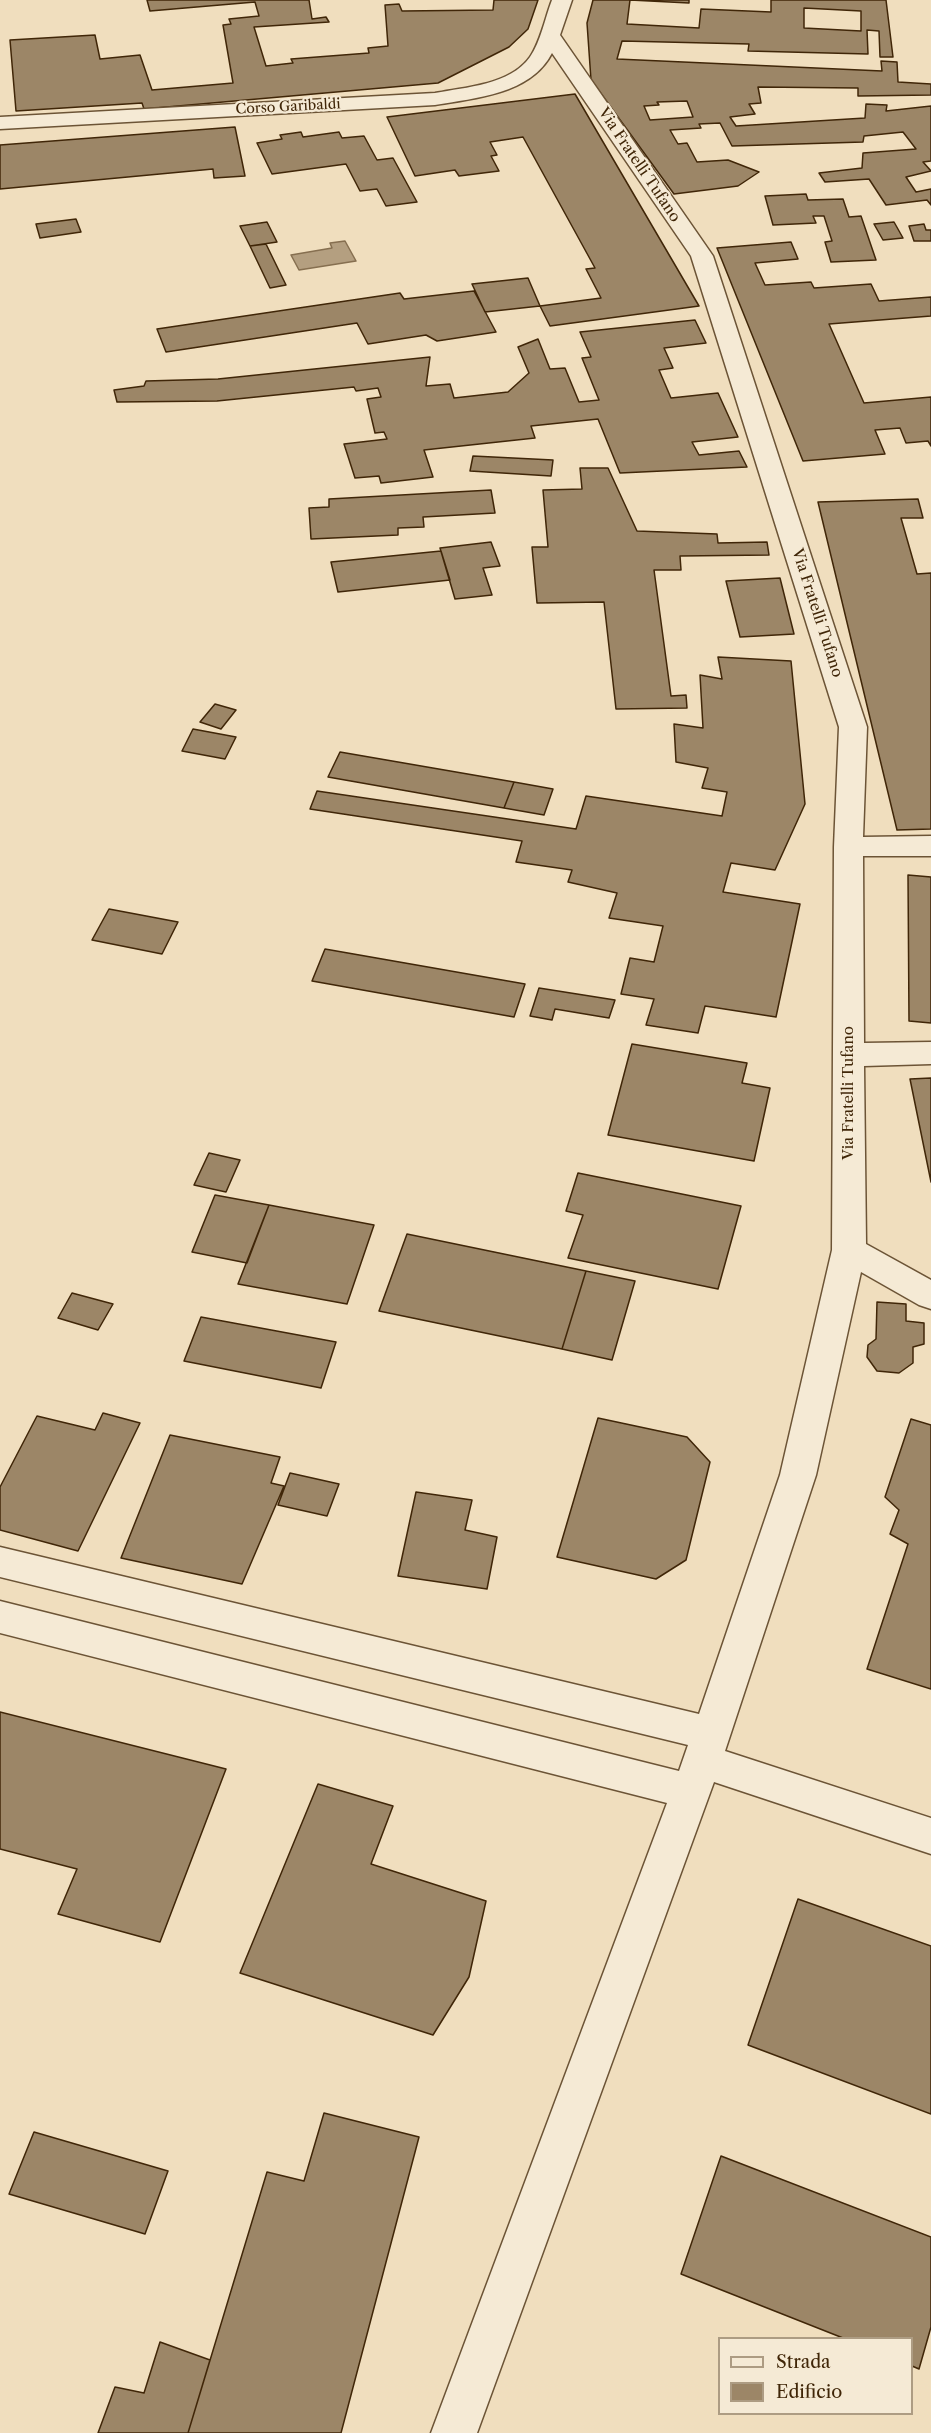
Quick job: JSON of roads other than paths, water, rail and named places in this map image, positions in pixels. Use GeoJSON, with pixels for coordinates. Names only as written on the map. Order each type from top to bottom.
{"type":"FeatureCollection","features":[{"type":"Feature","properties":{"kind":"street","name":"Corso Garibaldi"},"geometry":{"type":"LineString","coordinates":[[0,123],[435,99],[487,89],[518,78],[539,59],[562,0]]}},
{"type":"Feature","properties":{"kind":"street","name":"Via Fratelli Tufano"},"geometry":{"type":"LineString","coordinates":[[454,2433],[702,1762],[798,1475],[849,1250],[848,847],[853,727],[702,256],[550,35]]}},
{"type":"Feature","properties":{"kind":"street"},"geometry":{"type":"LineString","coordinates":[[848,847],[931,846]]}},
{"type":"Feature","properties":{"kind":"street"},"geometry":{"type":"LineString","coordinates":[[850,1055],[931,1053]]}},
{"type":"Feature","properties":{"kind":"street"},"geometry":{"type":"LineString","coordinates":[[849,1250],[931,1296]]}},
{"type":"Feature","properties":{"kind":"street"},"geometry":{"type":"LineString","coordinates":[[0,1562],[702,1762],[931,1836]]}},
{"type":"Feature","properties":{"kind":"street"},"geometry":{"type":"LineString","coordinates":[[0,1617],[702,1762]]}}]}
